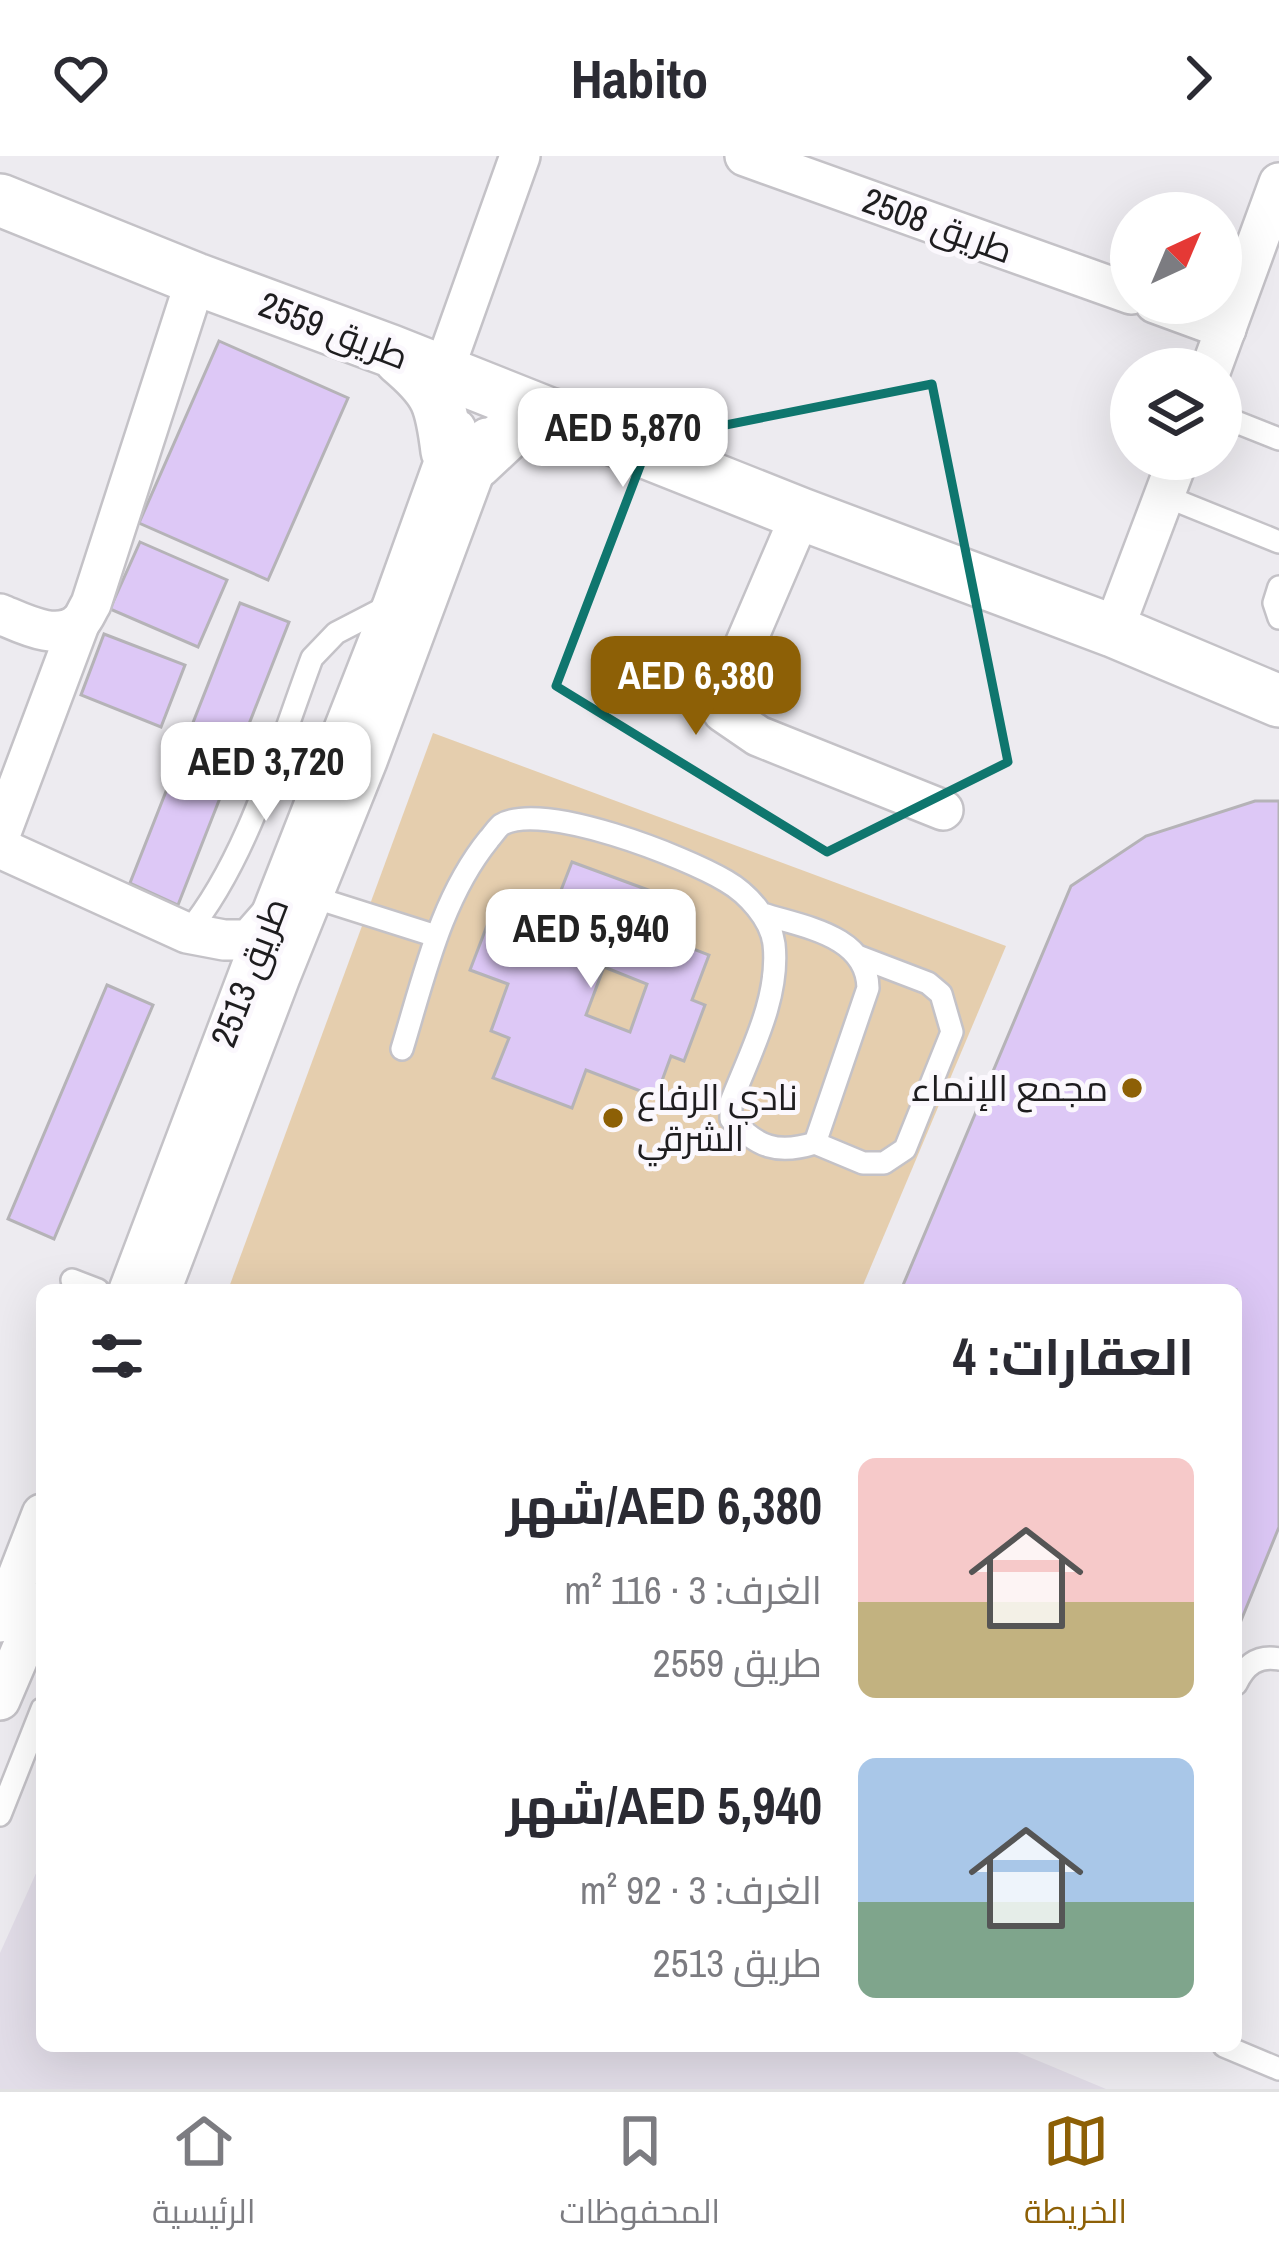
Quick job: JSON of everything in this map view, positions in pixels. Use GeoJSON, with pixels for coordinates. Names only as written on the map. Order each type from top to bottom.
{"type":"FeatureCollection","features":[{"type":"Feature","properties":{"kind":"street","name":"طريق 2513"},"geometry":{"type":"LineString","coordinates":[[131,1284],[235,1010],[314,897],[462,457],[520,156]]}},
{"type":"Feature","properties":{"kind":"street","name":"طريق 2508"},"geometry":{"type":"LineString","coordinates":[[745,156],[1110,286]]}},
{"type":"Feature","properties":{"kind":"street"},"geometry":{"type":"LineString","coordinates":[[1219,348],[1276,199]]}},
{"type":"Feature","properties":{"kind":"street","name":"طريق 2559"},"geometry":{"type":"LineString","coordinates":[[0,200],[1113,631],[1279,701]]}},
{"type":"Feature","properties":{"kind":"street"},"geometry":{"type":"LineString","coordinates":[[0,835],[80,622],[91,604],[196,279]]}},
{"type":"Feature","properties":{"kind":"street"},"geometry":{"type":"LineString","coordinates":[[1215,324],[1226,328]]}},
{"type":"Feature","properties":{"kind":"street"},"geometry":{"type":"LineString","coordinates":[[391,351],[429,384],[462,457],[524,418],[553,415]]}},
{"type":"Feature","properties":{"kind":"street","name":"طريق 2513"},"geometry":{"type":"LineString","coordinates":[[163,1284],[266,971],[271,915],[393,604],[462,457]]}},
{"type":"Feature","properties":{"kind":"street"},"geometry":{"type":"LineString","coordinates":[[1113,631],[1171,480]]}},
{"type":"Feature","properties":{"kind":"street"},"geometry":{"type":"LineString","coordinates":[[801,514],[726,689],[723,712],[758,736],[943,810]]}},
{"type":"Feature","properties":{"kind":"street"},"geometry":{"type":"LineString","coordinates":[[0,614],[41,630],[67,629],[80,622]]}},
{"type":"Feature","properties":{"kind":"street"},"geometry":{"type":"LineString","coordinates":[[0,848],[187,933],[249,940],[271,915]]}},
{"type":"Feature","properties":{"kind":"street"},"geometry":{"type":"LineString","coordinates":[[187,933],[220,968],[235,1010]]}},
{"type":"Feature","properties":{"kind":"street"},"geometry":{"type":"LineString","coordinates":[[0,1622],[36,1529]]}},
{"type":"Feature","properties":{"kind":"street"},"geometry":{"type":"LineString","coordinates":[[0,1530],[22,1564]]}},
{"type":"Feature","properties":{"kind":"street"},"geometry":{"type":"LineString","coordinates":[[0,1700],[36,1616]]}},
{"type":"Feature","properties":{"kind":"lane"},"geometry":{"type":"LineString","coordinates":[[1242,424],[1279,439]]}},
{"type":"Feature","properties":{"kind":"lane"},"geometry":{"type":"LineString","coordinates":[[1175,480],[1279,542]]}},
{"type":"Feature","properties":{"kind":"lane"},"geometry":{"type":"LineString","coordinates":[[1279,587],[1274,603],[1279,618]]}},
{"type":"Feature","properties":{"kind":"lane"},"geometry":{"type":"LineString","coordinates":[[187,933],[208,908],[228,871],[313,658],[336,633],[393,604]]}},
{"type":"Feature","properties":{"kind":"lane"},"geometry":{"type":"LineString","coordinates":[[402,1048],[436,936],[474,857],[500,826],[530,816],[637,840],[729,882],[763,914],[774,942],[772,990],[731,1102],[730,1119],[746,1135],[773,1149],[815,1143],[863,1163],[884,1163],[904,1149],[952,1032],[941,994],[928,983],[860,957],[834,936],[763,914]]}},
{"type":"Feature","properties":{"kind":"lane"},"geometry":{"type":"LineString","coordinates":[[314,897],[436,936]]}},
{"type":"Feature","properties":{"kind":"lane"},"geometry":{"type":"LineString","coordinates":[[815,1143],[868,988],[860,957]]}},
{"type":"Feature","properties":{"kind":"lane"},"geometry":{"type":"LineString","coordinates":[[73,1280],[83,1284]]}},
{"type":"Feature","properties":{"kind":"lane"},"geometry":{"type":"LineString","coordinates":[[1242,1672],[1254,1661],[1279,1659]]}},
{"type":"Feature","properties":{"kind":"lane"},"geometry":{"type":"LineString","coordinates":[[0,1815],[36,1724]]}},
{"type":"Feature","properties":{"kind":"lane"},"geometry":{"type":"LineString","coordinates":[[1238,2052],[1279,2069]]}},
{"type":"Feature","properties":{"kind":"highlighted area"},"geometry":{"type":"Polygon","coordinates":[[[932,384],[1008,762],[827,852],[556,686],[650,440],[932,384]]]}},
{"type":"Feature","properties":{"kind":"shaded area","name":"نادي الرفاع الشرقي"},"geometry":{"type":"Polygon","coordinates":[[[433,733],[1006,946],[864,1284],[230,1284],[433,733]]]}},
{"type":"Feature","properties":{"kind":"shaded area"},"geometry":{"type":"Polygon","coordinates":[[[36,1873],[36,2052],[1017,2052],[1106,2089],[0,2089],[0,1953],[36,1873]]]}},
{"type":"Feature","properties":{"kind":"building"},"geometry":{"type":"Polygon","coordinates":[[[219,341],[348,398],[268,580],[139,523],[219,341]]]}},
{"type":"Feature","properties":{"kind":"building"},"geometry":{"type":"Polygon","coordinates":[[[140,542],[227,580],[198,647],[110,609],[140,542]]]}},
{"type":"Feature","properties":{"kind":"building"},"geometry":{"type":"Polygon","coordinates":[[[240,603],[289,622],[178,905],[130,883],[240,603]]]}},
{"type":"Feature","properties":{"kind":"building"},"geometry":{"type":"Polygon","coordinates":[[[104,634],[185,665],[161,727],[81,695],[104,634]]]}},
{"type":"Feature","properties":{"kind":"building","name":"مجمع الإنماء"},"geometry":{"type":"Polygon","coordinates":[[[1255,801],[1279,801],[1279,1527],[1242,1618],[1242,1284],[904,1284],[1071,886],[1146,836],[1255,801]]]}},
{"type":"Feature","properties":{"kind":"building"},"geometry":{"type":"Polygon","coordinates":[[[572,862],[651,891],[637,927],[709,955],[692,1000],[705,1005],[684,1061],[671,1056],[656,1097],[586,1070],[572,1108],[493,1078],[509,1038],[491,1031],[508,984],[470,970],[488,923],[525,937],[542,892],[558,898],[572,862]],[[604,967],[586,1015],[630,1032],[647,984],[604,967]]]}},
{"type":"Feature","properties":{"kind":"building"},"geometry":{"type":"Polygon","coordinates":[[[107,985],[153,1005],[54,1239],[8,1219],[107,985]]]}},
{"type":"Feature","properties":{"kind":"place","name":"مجمع الإنماء"},"geometry":{"type":"Point","coordinates":[1132,1088]}},
{"type":"Feature","properties":{"kind":"place","name":"نادي الرفاع الشرقي"},"geometry":{"type":"Point","coordinates":[613,1118]}}]}
